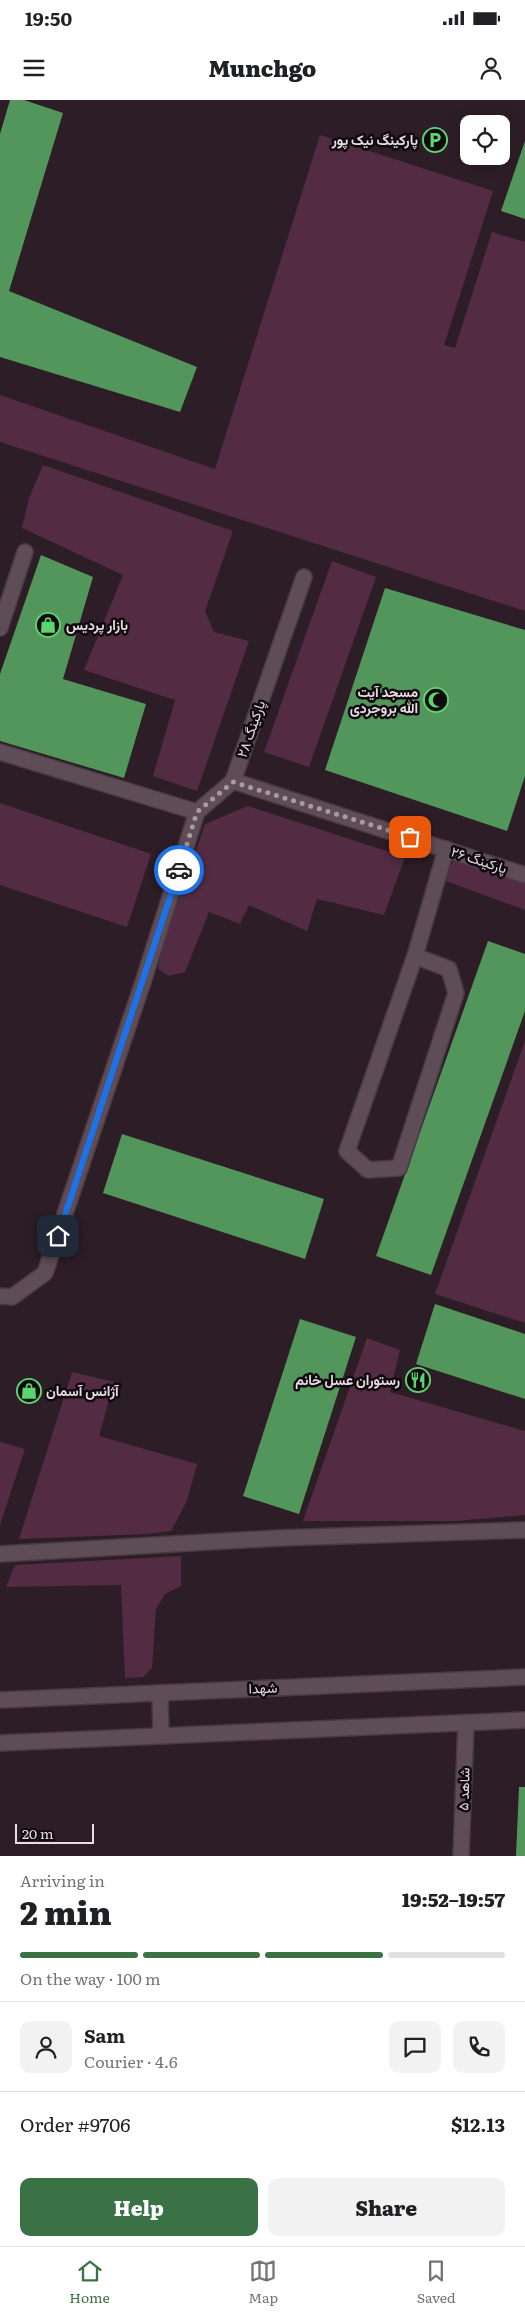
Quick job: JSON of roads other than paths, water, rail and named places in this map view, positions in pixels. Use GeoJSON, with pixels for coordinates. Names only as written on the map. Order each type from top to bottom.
{"type":"FeatureCollection","features":[{"type":"Feature","properties":{"kind":"main road"},"geometry":{"type":"LineString","coordinates":[[0,628],[25,552]]}},
{"type":"Feature","properties":{"kind":"main road","name":"پارکینگ ۲۸"},"geometry":{"type":"LineString","coordinates":[[233,782],[304,577]]}},
{"type":"Feature","properties":{"kind":"main road"},"geometry":{"type":"LineString","coordinates":[[0,752],[197,812]]}},
{"type":"Feature","properties":{"kind":"main road"},"geometry":{"type":"LineString","coordinates":[[0,1296],[12,1297],[46,1273],[141,988],[197,812],[233,782]]}},
{"type":"Feature","properties":{"kind":"main road","name":"پارکینگ ۲۶"},"geometry":{"type":"LineString","coordinates":[[233,782],[525,875]]}},
{"type":"Feature","properties":{"kind":"main road"},"geometry":{"type":"LineString","coordinates":[[415,956],[449,969],[456,993],[400,1168],[368,1170],[347,1150],[415,956],[446,849]]}},
{"type":"Feature","properties":{"kind":"main road"},"geometry":{"type":"LineString","coordinates":[[0,1554],[279,1538],[525,1530]]}},
{"type":"Feature","properties":{"kind":"main road","name":"شهدا"},"geometry":{"type":"LineString","coordinates":[[0,1700],[525,1677]]}},
{"type":"Feature","properties":{"kind":"main road"},"geometry":{"type":"LineString","coordinates":[[160,1693],[161,1736]]}},
{"type":"Feature","properties":{"kind":"main road"},"geometry":{"type":"LineString","coordinates":[[0,1743],[525,1720]]}},
{"type":"Feature","properties":{"kind":"main road","name":"شاهد ۵"},"geometry":{"type":"LineString","coordinates":[[461,1856],[466,1723]]}},
{"type":"Feature","properties":{"kind":"place","name":"پارکینگ نیک پور"},"geometry":{"type":"Point","coordinates":[435,140]}},
{"type":"Feature","properties":{"kind":"place","name":"بازار پردیس"},"geometry":{"type":"Point","coordinates":[48,625]}},
{"type":"Feature","properties":{"kind":"place","name":"مسجد آیت الله بروجردی"},"geometry":{"type":"Point","coordinates":[436,700]}},
{"type":"Feature","properties":{"kind":"place","name":"رستوران عسل خانم"},"geometry":{"type":"Point","coordinates":[418,1380]}},
{"type":"Feature","properties":{"kind":"place","name":"آژانس آسمان"},"geometry":{"type":"Point","coordinates":[29,1391]}}]}
